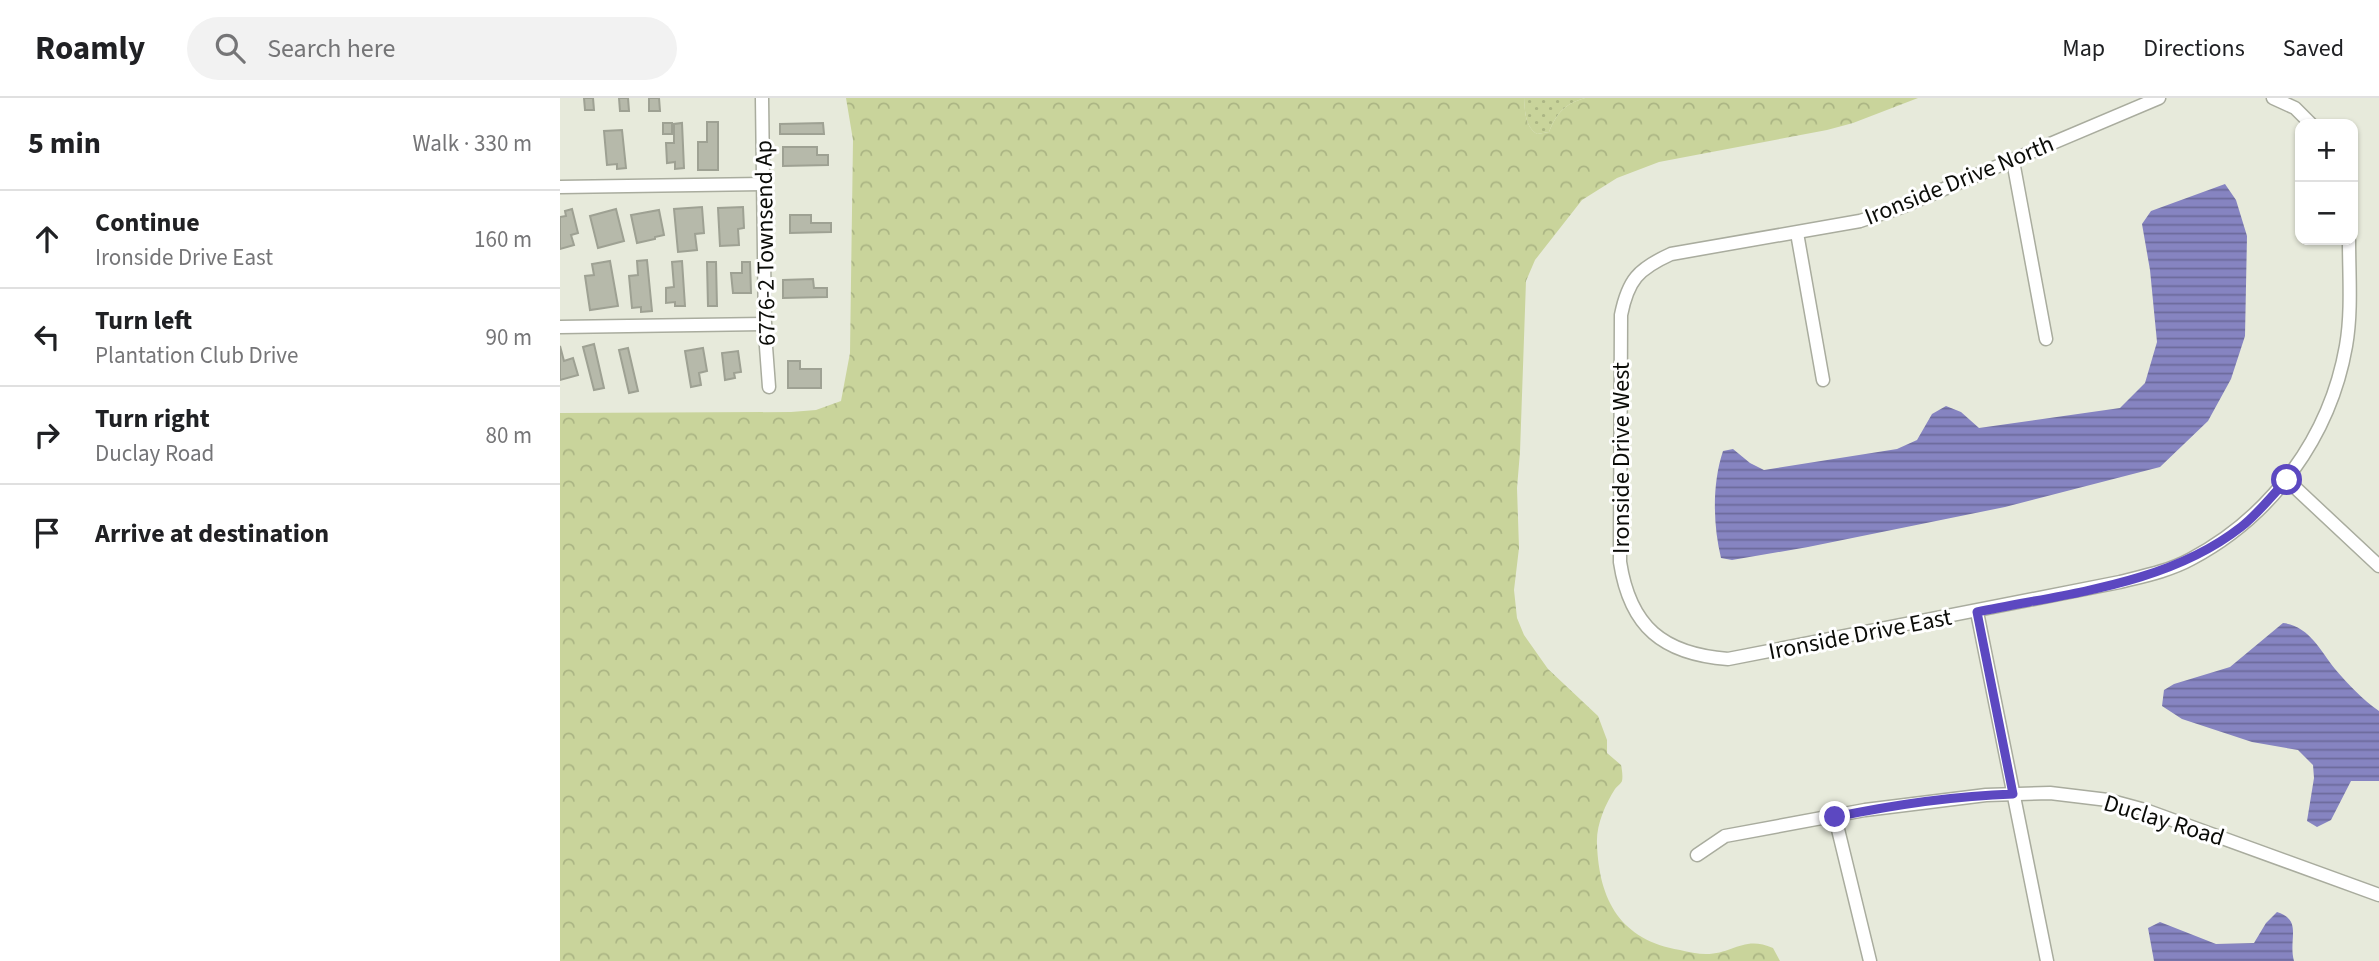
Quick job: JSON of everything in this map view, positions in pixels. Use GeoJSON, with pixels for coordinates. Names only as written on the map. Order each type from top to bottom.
{"type":"FeatureCollection","features":[{"type":"Feature","properties":{"kind":"street","name":"6776-2 Townsend Ap"},"geometry":{"type":"LineString","coordinates":[[762,98],[765,324],[769,387]]}},
{"type":"Feature","properties":{"kind":"street","name":"Ironside Drive North"},"geometry":{"type":"LineString","coordinates":[[1635,276],[1649,264],[1671,254],[1797,233],[1860,220],[1899,208],[2159,98]]}},
{"type":"Feature","properties":{"kind":"street"},"geometry":{"type":"LineString","coordinates":[[2273,98],[2295,108],[2306,119]]}},
{"type":"Feature","properties":{"kind":"street"},"geometry":{"type":"LineString","coordinates":[[2013,160],[2046,339]]}},
{"type":"Feature","properties":{"kind":"street"},"geometry":{"type":"LineString","coordinates":[[560,187],[763,184]]}},
{"type":"Feature","properties":{"kind":"street"},"geometry":{"type":"LineString","coordinates":[[1797,233],[1824,380]]}},
{"type":"Feature","properties":{"kind":"street","name":"Ironside Drive East"},"geometry":{"type":"LineString","coordinates":[[1654,633],[1673,647],[1700,657],[1728,659],[2120,582],[2158,573],[2190,559],[2242,526],[2287,480],[2314,441],[2334,394],[2346,346],[2349,245]]}},
{"type":"Feature","properties":{"kind":"street","name":"Ironside Drive West"},"geometry":{"type":"LineString","coordinates":[[1635,276],[1625,296],[1621,315],[1620,562],[1624,587],[1636,614],[1654,633]]}},
{"type":"Feature","properties":{"kind":"street"},"geometry":{"type":"LineString","coordinates":[[560,327],[765,324]]}},
{"type":"Feature","properties":{"kind":"street"},"geometry":{"type":"LineString","coordinates":[[2287,480],[2379,566]]}},
{"type":"Feature","properties":{"kind":"street"},"geometry":{"type":"LineString","coordinates":[[1977,612],[2047,961]]}},
{"type":"Feature","properties":{"kind":"street","name":"Duclay Road"},"geometry":{"type":"LineString","coordinates":[[1697,855],[1725,836],[1865,810],[1986,795],[2050,793],[2108,800],[2145,810],[2379,895]]}},
{"type":"Feature","properties":{"kind":"street"},"geometry":{"type":"LineString","coordinates":[[1835,817],[1870,961]]}},
{"type":"Feature","properties":{"kind":"green space"},"geometry":{"type":"Polygon","coordinates":[[[846,98],[1524,98],[1528,123],[1537,134],[1549,132],[1562,110],[1585,98],[1918,98],[1827,130],[1659,162],[1617,178],[1582,200],[1535,260],[1526,281],[1517,488],[1519,548],[1514,590],[1517,618],[1524,635],[1548,669],[1598,716],[1607,740],[1607,753],[1621,765],[1622,781],[1605,808],[1597,837],[1599,865],[1609,900],[1628,927],[1660,945],[1706,954],[1754,943],[1773,948],[1780,961],[560,961],[560,413],[791,412],[816,410],[841,401],[850,353],[853,140],[846,98]]]}},
{"type":"Feature","properties":{"kind":"green space"},"geometry":{"type":"Polygon","coordinates":[[[1524,98],[1585,98],[1562,110],[1549,132],[1537,134],[1528,123],[1524,98]]]}},
{"type":"Feature","properties":{"kind":"shaded area"},"geometry":{"type":"Polygon","coordinates":[[[2225,184],[2236,200],[2247,236],[2245,336],[2231,379],[2208,421],[2160,467],[2005,507],[1808,547],[1732,560],[1721,558],[1715,505],[1717,477],[1723,451],[1733,449],[1764,470],[1897,449],[1917,440],[1932,414],[1946,406],[1961,412],[1979,428],[2120,408],[2145,383],[2157,342],[2150,270],[2142,224],[2151,211],[2225,184]]]}},
{"type":"Feature","properties":{"kind":"shaded area"},"geometry":{"type":"Polygon","coordinates":[[[2283,623],[2307,634],[2345,681],[2379,711],[2379,781],[2351,781],[2331,820],[2317,827],[2307,821],[2314,778],[2313,765],[2298,750],[2252,742],[2182,719],[2162,706],[2164,690],[2174,684],[2230,667],[2283,623]]]}},
{"type":"Feature","properties":{"kind":"shaded area"},"geometry":{"type":"Polygon","coordinates":[[[2277,912],[2290,920],[2292,925],[2294,961],[2154,961],[2148,928],[2160,922],[2216,944],[2254,943],[2266,923],[2277,912]]]}},
{"type":"Feature","properties":{"kind":"building"},"geometry":{"type":"Polygon","coordinates":[[[584,98],[593,98],[594,110],[585,110],[584,98]]]}},
{"type":"Feature","properties":{"kind":"building"},"geometry":{"type":"Polygon","coordinates":[[[619,98],[628,98],[629,111],[620,111],[619,98]]]}},
{"type":"Feature","properties":{"kind":"building"},"geometry":{"type":"Polygon","coordinates":[[[649,98],[659,98],[660,111],[649,111],[649,98]]]}},
{"type":"Feature","properties":{"kind":"building"},"geometry":{"type":"Polygon","coordinates":[[[707,122],[718,122],[718,170],[698,170],[698,142],[707,142],[707,122]]]}},
{"type":"Feature","properties":{"kind":"building"},"geometry":{"type":"Polygon","coordinates":[[[663,123],[672,123],[672,134],[663,134],[663,123]]]}},
{"type":"Feature","properties":{"kind":"building"},"geometry":{"type":"Polygon","coordinates":[[[682,123],[684,168],[675,169],[675,162],[667,163],[666,143],[674,143],[674,124],[682,123]]]}},
{"type":"Feature","properties":{"kind":"building"},"geometry":{"type":"Polygon","coordinates":[[[823,123],[824,134],[780,134],[780,124],[823,123]]]}},
{"type":"Feature","properties":{"kind":"building"},"geometry":{"type":"Polygon","coordinates":[[[622,130],[626,168],[617,169],[617,164],[607,165],[604,131],[622,130]]]}},
{"type":"Feature","properties":{"kind":"building"},"geometry":{"type":"Polygon","coordinates":[[[783,147],[817,147],[817,155],[828,155],[828,165],[783,166],[783,147]]]}},
{"type":"Feature","properties":{"kind":"building"},"geometry":{"type":"Polygon","coordinates":[[[702,207],[704,233],[695,234],[697,250],[678,252],[674,209],[702,207]]]}},
{"type":"Feature","properties":{"kind":"building"},"geometry":{"type":"Polygon","coordinates":[[[743,207],[744,228],[738,229],[739,245],[720,246],[718,208],[743,207]]]}},
{"type":"Feature","properties":{"kind":"building"},"geometry":{"type":"Polygon","coordinates":[[[572,209],[578,233],[571,235],[574,245],[560,249],[560,217],[566,216],[565,211],[572,209]]]}},
{"type":"Feature","properties":{"kind":"building"},"geometry":{"type":"Polygon","coordinates":[[[616,209],[624,241],[598,248],[590,216],[616,209]]]}},
{"type":"Feature","properties":{"kind":"building"},"geometry":{"type":"Polygon","coordinates":[[[659,210],[664,235],[637,243],[631,215],[659,210]]]}},
{"type":"Feature","properties":{"kind":"building"},"geometry":{"type":"Polygon","coordinates":[[[790,215],[811,215],[811,223],[831,223],[831,232],[790,233],[790,215]]]}},
{"type":"Feature","properties":{"kind":"building"},"geometry":{"type":"Polygon","coordinates":[[[647,260],[652,311],[641,312],[641,307],[632,308],[629,276],[638,275],[637,261],[647,260]]]}},
{"type":"Feature","properties":{"kind":"building"},"geometry":{"type":"Polygon","coordinates":[[[610,261],[618,306],[590,310],[585,276],[594,275],[592,264],[610,261]]]}},
{"type":"Feature","properties":{"kind":"building"},"geometry":{"type":"Polygon","coordinates":[[[682,261],[685,306],[675,306],[675,302],[666,303],[666,288],[674,287],[672,262],[682,261]]]}},
{"type":"Feature","properties":{"kind":"building"},"geometry":{"type":"Polygon","coordinates":[[[707,262],[716,262],[717,306],[708,306],[707,262]]]}},
{"type":"Feature","properties":{"kind":"building"},"geometry":{"type":"Polygon","coordinates":[[[742,262],[750,262],[751,293],[733,293],[731,273],[742,273],[742,262]]]}},
{"type":"Feature","properties":{"kind":"building"},"geometry":{"type":"Polygon","coordinates":[[[813,279],[814,288],[827,288],[827,297],[783,298],[783,280],[813,279]]]}},
{"type":"Feature","properties":{"kind":"building"},"geometry":{"type":"Polygon","coordinates":[[[594,344],[604,388],[594,390],[583,347],[594,344]]]}},
{"type":"Feature","properties":{"kind":"building"},"geometry":{"type":"Polygon","coordinates":[[[560,346],[564,361],[573,358],[578,375],[560,380],[560,346]]]}},
{"type":"Feature","properties":{"kind":"building"},"geometry":{"type":"Polygon","coordinates":[[[628,348],[638,391],[629,393],[619,350],[628,348]]]}},
{"type":"Feature","properties":{"kind":"building"},"geometry":{"type":"Polygon","coordinates":[[[703,348],[707,371],[699,373],[701,385],[691,387],[685,351],[703,348]]]}},
{"type":"Feature","properties":{"kind":"building"},"geometry":{"type":"Polygon","coordinates":[[[738,351],[741,372],[734,373],[735,378],[725,380],[722,353],[738,351]]]}},
{"type":"Feature","properties":{"kind":"building"},"geometry":{"type":"Polygon","coordinates":[[[788,361],[800,361],[800,369],[821,369],[821,388],[788,388],[788,361]]]}},
{"type":"Feature","properties":{"kind":"route"},"geometry":{"type":"LineString","coordinates":[[1835,817],[1865,810],[2013,794],[1977,612],[2158,573],[2190,559],[2242,526],[2287,480]]}}]}
